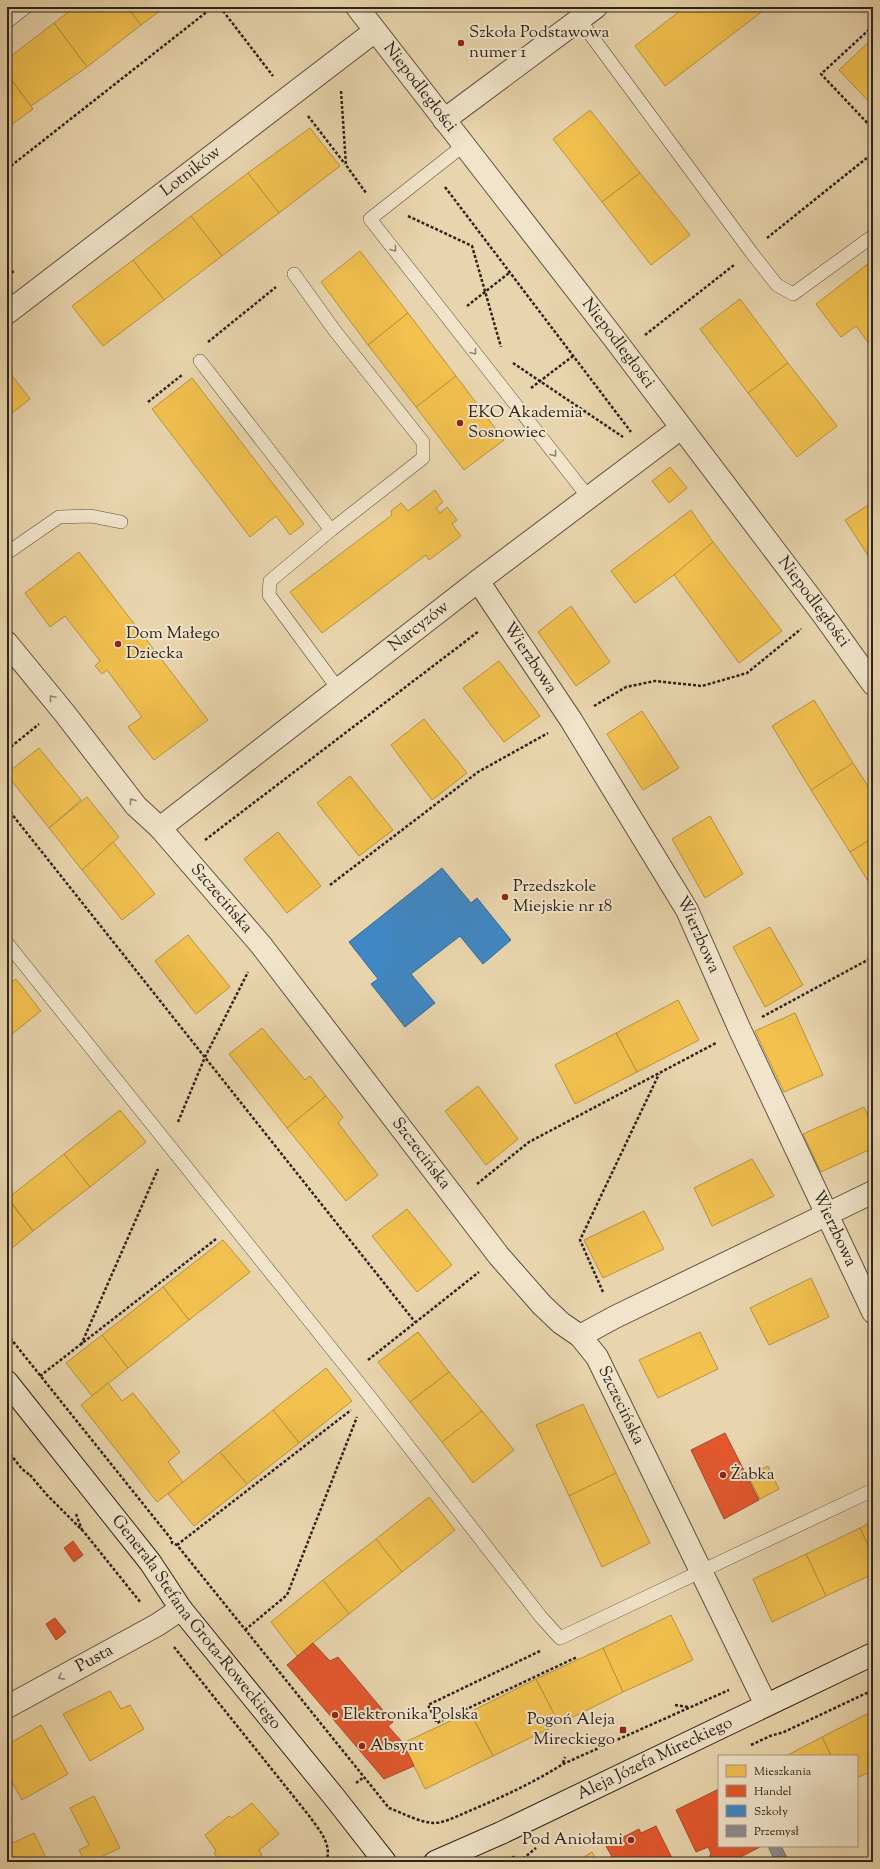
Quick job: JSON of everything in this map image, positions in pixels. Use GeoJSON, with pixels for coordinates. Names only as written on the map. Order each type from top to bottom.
{"type":"FeatureCollection","features":[{"type":"Feature","properties":{"kind":"street","name":"Niepodległości"},"geometry":{"type":"LineString","coordinates":[[357,7],[609,331],[873,684]]}},
{"type":"Feature","properties":{"kind":"street"},"geometry":{"type":"LineString","coordinates":[[444,120],[588,13]]}},
{"type":"Feature","properties":{"kind":"street","name":"Lotników"},"geometry":{"type":"LineString","coordinates":[[10,305],[375,31]]}},
{"type":"Feature","properties":{"kind":"street","name":"Narcyzów"},"geometry":{"type":"LineString","coordinates":[[160,828],[478,581],[681,428]]}},
{"type":"Feature","properties":{"kind":"street","name":"Wierzbowa"},"geometry":{"type":"LineString","coordinates":[[478,581],[571,720],[687,910],[740,1030],[873,1312]]}},
{"type":"Feature","properties":{"kind":"street","name":"Szczecińska"},"geometry":{"type":"LineString","coordinates":[[10,652],[60,708],[136,806],[160,828],[261,946],[499,1256],[542,1305],[561,1324],[580,1336],[597,1357],[766,1705]]}},
{"type":"Feature","properties":{"kind":"street"},"geometry":{"type":"LineString","coordinates":[[580,1336],[615,1317],[873,1192]]}},
{"type":"Feature","properties":{"kind":"street","name":"Generała Stefana Grota-Roweckiego"},"geometry":{"type":"LineString","coordinates":[[7,1382],[150,1562],[181,1609],[335,1798],[385,1862]]}},
{"type":"Feature","properties":{"kind":"street","name":"Pusta"},"geometry":{"type":"LineString","coordinates":[[7,1707],[157,1625],[181,1609]]}},
{"type":"Feature","properties":{"kind":"street","name":"Aleja Józefa Mireckiego"},"geometry":{"type":"LineString","coordinates":[[435,1862],[501,1833],[873,1654]]}},
{"type":"Feature","properties":{"kind":"lane"},"geometry":{"type":"LineString","coordinates":[[7,22],[26,7]]}},
{"type":"Feature","properties":{"kind":"lane"},"geometry":{"type":"LineString","coordinates":[[588,13],[746,246],[777,284],[794,294],[873,236]]}},
{"type":"Feature","properties":{"kind":"lane"},"geometry":{"type":"LineString","coordinates":[[464,145],[379,212],[449,320],[589,498]]}},
{"type":"Feature","properties":{"kind":"lane"},"geometry":{"type":"LineString","coordinates":[[294,274],[335,331],[423,442],[423,458],[331,530],[270,581],[269,595],[339,690]]}},
{"type":"Feature","properties":{"kind":"lane"},"geometry":{"type":"LineString","coordinates":[[200,361],[331,530]]}},
{"type":"Feature","properties":{"kind":"lane"},"geometry":{"type":"LineString","coordinates":[[7,553],[59,517],[91,516],[121,522]]}},
{"type":"Feature","properties":{"kind":"lane"},"geometry":{"type":"LineString","coordinates":[[7,943],[351,1374],[365,1396],[560,1638],[873,1490]]}},
{"type":"Feature","properties":{"kind":"path"},"geometry":{"type":"LineString","coordinates":[[7,169],[213,7]]}},
{"type":"Feature","properties":{"kind":"path"},"geometry":{"type":"LineString","coordinates":[[220,7],[274,78]]}},
{"type":"Feature","properties":{"kind":"path"},"geometry":{"type":"LineString","coordinates":[[873,26],[821,74],[873,128]]}},
{"type":"Feature","properties":{"kind":"path"},"geometry":{"type":"LineString","coordinates":[[341,86],[346,165]]}},
{"type":"Feature","properties":{"kind":"path"},"geometry":{"type":"LineString","coordinates":[[306,113],[346,165],[379,212],[472,246],[501,349]]}},
{"type":"Feature","properties":{"kind":"path"},"geometry":{"type":"LineString","coordinates":[[449,320],[509,273]]}},
{"type":"Feature","properties":{"kind":"path"},"geometry":{"type":"LineString","coordinates":[[148,402],[200,361],[202,347],[294,274]]}},
{"type":"Feature","properties":{"kind":"path"},"geometry":{"type":"LineString","coordinates":[[512,402],[573,356]]}},
{"type":"Feature","properties":{"kind":"path"},"geometry":{"type":"LineString","coordinates":[[510,360],[648,454]]}},
{"type":"Feature","properties":{"kind":"path"},"geometry":{"type":"LineString","coordinates":[[330,885],[478,772],[571,720],[626,687],[655,681],[702,686],[747,673],[806,624],[822,614]]}},
{"type":"Feature","properties":{"kind":"path"},"geometry":{"type":"LineString","coordinates":[[7,750],[60,708]]}},
{"type":"Feature","properties":{"kind":"path"},"geometry":{"type":"LineString","coordinates":[[7,808],[415,1322]]}},
{"type":"Feature","properties":{"kind":"path"},"geometry":{"type":"LineString","coordinates":[[456,1201],[529,1142],[740,1030],[873,957]]}},
{"type":"Feature","properties":{"kind":"path"},"geometry":{"type":"LineString","coordinates":[[615,1317],[580,1240],[659,1073]]}},
{"type":"Feature","properties":{"kind":"path"},"geometry":{"type":"LineString","coordinates":[[40,1376],[233,1226]]}},
{"type":"Feature","properties":{"kind":"path"},"geometry":{"type":"LineString","coordinates":[[351,1374],[499,1256]]}},
{"type":"Feature","properties":{"kind":"path"},"geometry":{"type":"LineString","coordinates":[[7,1334],[167,1534],[172,1543],[177,1546],[389,1808],[413,1818],[433,1823],[443,1822],[541,1778],[563,1764],[688,1707],[754,1679]]}},
{"type":"Feature","properties":{"kind":"path"},"geometry":{"type":"LineString","coordinates":[[177,1546],[365,1396]]}},
{"type":"Feature","properties":{"kind":"path"},"geometry":{"type":"LineString","coordinates":[[245,1630],[287,1595],[365,1396]]}},
{"type":"Feature","properties":{"kind":"path"},"geometry":{"type":"LineString","coordinates":[[7,1450],[22,1469],[33,1478]]}},
{"type":"Feature","properties":{"kind":"path"},"geometry":{"type":"LineString","coordinates":[[30,1475],[47,1495],[84,1532],[143,1606]]}},
{"type":"Feature","properties":{"kind":"path"},"geometry":{"type":"LineString","coordinates":[[560,1638],[558,1642],[428,1705],[437,1723],[582,1655]]}},
{"type":"Feature","properties":{"kind":"path"},"geometry":{"type":"LineString","coordinates":[[171,1643],[310,1817],[326,1840],[328,1851],[326,1862]]}},
{"type":"Feature","properties":{"kind":"path"},"geometry":{"type":"LineString","coordinates":[[749,1746],[770,1736],[784,1732],[873,1690]]}},
{"type":"Feature","properties":{"kind":"path"},"geometry":{"type":"LineString","coordinates":[[676,1705],[688,1707]]}},
{"type":"Feature","properties":{"kind":"path"},"geometry":{"type":"LineString","coordinates":[[563,1764],[564,1757]]}},
{"type":"Feature","properties":{"kind":"building: Mieszkania"},"geometry":{"type":"Polygon","coordinates":[[[75,7],[127,7],[141,25],[87,67],[54,23],[75,7]]]}},
{"type":"Feature","properties":{"kind":"building: Mieszkania"},"geometry":{"type":"Polygon","coordinates":[[[127,7],[165,7],[141,25],[127,7]]]}},
{"type":"Feature","properties":{"kind":"building: Mieszkania"},"geometry":{"type":"Polygon","coordinates":[[[685,7],[768,7],[665,86],[635,46],[685,7]]]}},
{"type":"Feature","properties":{"kind":"building: Mieszkania"},"geometry":{"type":"Polygon","coordinates":[[[54,23],[87,67],[31,106],[7,74],[7,59],[54,23]]]}},
{"type":"Feature","properties":{"kind":"building: Mieszkania"},"geometry":{"type":"Polygon","coordinates":[[[873,38],[873,106],[839,70],[873,38]]]}},
{"type":"Feature","properties":{"kind":"building: Mieszkania"},"geometry":{"type":"Polygon","coordinates":[[[7,74],[33,109],[7,128],[7,74]]]}},
{"type":"Feature","properties":{"kind":"building: Mieszkania"},"geometry":{"type":"Polygon","coordinates":[[[590,110],[640,173],[602,202],[553,139],[590,110]]]}},
{"type":"Feature","properties":{"kind":"building: Mieszkania"},"geometry":{"type":"Polygon","coordinates":[[[310,128],[340,166],[279,213],[248,173],[310,128]]]}},
{"type":"Feature","properties":{"kind":"building: Mieszkania"},"geometry":{"type":"Polygon","coordinates":[[[248,173],[279,213],[222,256],[191,216],[248,173]]]}},
{"type":"Feature","properties":{"kind":"building: Mieszkania"},"geometry":{"type":"Polygon","coordinates":[[[640,173],[690,235],[651,265],[602,202],[640,173]]]}},
{"type":"Feature","properties":{"kind":"building: Mieszkania"},"geometry":{"type":"Polygon","coordinates":[[[191,216],[222,256],[164,300],[133,260],[191,216]]]}},
{"type":"Feature","properties":{"kind":"building: Mieszkania"},"geometry":{"type":"Polygon","coordinates":[[[360,251],[408,313],[368,345],[321,282],[360,251]]]}},
{"type":"Feature","properties":{"kind":"building: Mieszkania"},"geometry":{"type":"Polygon","coordinates":[[[133,260],[164,300],[103,346],[72,306],[133,260]]]}},
{"type":"Feature","properties":{"kind":"building: Mieszkania"},"geometry":{"type":"Polygon","coordinates":[[[869,263],[873,269],[873,349],[856,326],[841,337],[816,304],[869,263]]]}},
{"type":"Feature","properties":{"kind":"building: Mieszkania"},"geometry":{"type":"Polygon","coordinates":[[[740,299],[788,363],[748,393],[700,329],[740,299]]]}},
{"type":"Feature","properties":{"kind":"building: Mieszkania"},"geometry":{"type":"Polygon","coordinates":[[[408,313],[456,376],[416,407],[368,345],[408,313]]]}},
{"type":"Feature","properties":{"kind":"building: Mieszkania"},"geometry":{"type":"Polygon","coordinates":[[[788,363],[837,426],[797,457],[748,393],[788,363]]]}},
{"type":"Feature","properties":{"kind":"building: Mieszkania"},"geometry":{"type":"Polygon","coordinates":[[[7,369],[30,399],[7,417],[7,369]]]}},
{"type":"Feature","properties":{"kind":"building: Mieszkania","name":"EKO Akademia Sosnowiec"},"geometry":{"type":"Polygon","coordinates":[[[456,376],[504,440],[464,470],[416,407],[456,376]]]}},
{"type":"Feature","properties":{"kind":"building: Mieszkania"},"geometry":{"type":"Polygon","coordinates":[[[192,378],[304,524],[290,535],[276,516],[250,537],[152,409],[192,378]]]}},
{"type":"Feature","properties":{"kind":"building: Mieszkania"},"geometry":{"type":"Polygon","coordinates":[[[670,467],[687,488],[669,503],[652,481],[670,467]]]}},
{"type":"Feature","properties":{"kind":"building: Mieszkania"},"geometry":{"type":"Polygon","coordinates":[[[435,490],[443,502],[436,508],[440,513],[447,507],[457,520],[452,524],[461,536],[429,560],[426,555],[322,633],[290,592],[392,515],[391,511],[401,503],[408,511],[435,490]]]}},
{"type":"Feature","properties":{"kind":"building: Mieszkania"},"geometry":{"type":"Polygon","coordinates":[[[873,502],[873,563],[845,520],[873,502]]]}},
{"type":"Feature","properties":{"kind":"building: Mieszkania"},"geometry":{"type":"Polygon","coordinates":[[[691,510],[713,542],[674,575],[635,603],[611,571],[691,510]]]}},
{"type":"Feature","properties":{"kind":"building: Mieszkania"},"geometry":{"type":"Polygon","coordinates":[[[713,542],[782,631],[739,663],[674,575],[713,542]]]}},
{"type":"Feature","properties":{"kind":"building: Mieszkania","name":"Dom Małego Dziecka"},"geometry":{"type":"Polygon","coordinates":[[[79,552],[208,720],[154,760],[128,727],[142,717],[107,670],[102,674],[95,666],[100,661],[65,616],[50,627],[25,593],[79,552]]]}},
{"type":"Feature","properties":{"kind":"building: Mieszkania"},"geometry":{"type":"Polygon","coordinates":[[[571,606],[610,662],[576,686],[538,632],[571,606]]]}},
{"type":"Feature","properties":{"kind":"building: Mieszkania"},"geometry":{"type":"Polygon","coordinates":[[[499,661],[540,716],[504,742],[463,688],[499,661]]]}},
{"type":"Feature","properties":{"kind":"building: Mieszkania"},"geometry":{"type":"Polygon","coordinates":[[[814,700],[853,763],[811,790],[772,726],[814,700]]]}},
{"type":"Feature","properties":{"kind":"building: Mieszkania"},"geometry":{"type":"Polygon","coordinates":[[[642,711],[679,768],[643,790],[607,734],[642,711]]]}},
{"type":"Feature","properties":{"kind":"building: Mieszkania"},"geometry":{"type":"Polygon","coordinates":[[[424,719],[467,773],[432,800],[391,745],[424,719]]]}},
{"type":"Feature","properties":{"kind":"building: Mieszkania"},"geometry":{"type":"Polygon","coordinates":[[[39,748],[81,800],[49,828],[7,775],[7,773],[39,748]]]}},
{"type":"Feature","properties":{"kind":"building: Mieszkania"},"geometry":{"type":"Polygon","coordinates":[[[853,763],[873,794],[873,838],[850,852],[811,790],[853,763]]]}},
{"type":"Feature","properties":{"kind":"building: Mieszkania"},"geometry":{"type":"Polygon","coordinates":[[[350,776],[393,830],[359,856],[317,803],[350,776]]]}},
{"type":"Feature","properties":{"kind":"building: Mieszkania"},"geometry":{"type":"Polygon","coordinates":[[[87,797],[119,837],[82,870],[49,828],[87,797]]]}},
{"type":"Feature","properties":{"kind":"building: Mieszkania"},"geometry":{"type":"Polygon","coordinates":[[[710,816],[743,874],[705,898],[672,839],[710,816]]]}},
{"type":"Feature","properties":{"kind":"building: Mieszkania"},"geometry":{"type":"Polygon","coordinates":[[[278,832],[321,886],[287,913],[244,859],[278,832]]]}},
{"type":"Feature","properties":{"kind":"building: Mieszkania"},"geometry":{"type":"Polygon","coordinates":[[[873,838],[873,889],[850,852],[873,838]]]}},
{"type":"Feature","properties":{"kind":"building: Mieszkania"},"geometry":{"type":"Polygon","coordinates":[[[113,842],[155,894],[122,920],[82,870],[113,842]]]}},
{"type":"Feature","properties":{"kind":"building: Mieszkania"},"geometry":{"type":"Polygon","coordinates":[[[770,927],[803,985],[765,1007],[733,947],[770,927]]]}},
{"type":"Feature","properties":{"kind":"building: Mieszkania"},"geometry":{"type":"Polygon","coordinates":[[[188,935],[230,987],[196,1014],[155,961],[188,935]]]}},
{"type":"Feature","properties":{"kind":"building: Mieszkania"},"geometry":{"type":"Polygon","coordinates":[[[16,979],[41,1011],[7,1038],[7,986],[16,979]]]}},
{"type":"Feature","properties":{"kind":"building: Mieszkania"},"geometry":{"type":"Polygon","coordinates":[[[678,1000],[699,1040],[637,1072],[616,1033],[678,1000]]]}},
{"type":"Feature","properties":{"kind":"building: Mieszkania"},"geometry":{"type":"Polygon","coordinates":[[[795,1013],[823,1075],[784,1092],[755,1031],[795,1013]]]}},
{"type":"Feature","properties":{"kind":"building: Mieszkania"},"geometry":{"type":"Polygon","coordinates":[[[262,1028],[305,1080],[310,1076],[326,1096],[287,1128],[229,1054],[262,1028]]]}},
{"type":"Feature","properties":{"kind":"building: Mieszkania"},"geometry":{"type":"Polygon","coordinates":[[[616,1033],[637,1072],[575,1104],[555,1065],[616,1033]]]}},
{"type":"Feature","properties":{"kind":"building: Mieszkania"},"geometry":{"type":"Polygon","coordinates":[[[478,1086],[518,1139],[486,1165],[445,1111],[478,1086]]]}},
{"type":"Feature","properties":{"kind":"building: Mieszkania"},"geometry":{"type":"Polygon","coordinates":[[[326,1096],[343,1117],[338,1123],[378,1175],[346,1201],[287,1128],[326,1096]]]}},
{"type":"Feature","properties":{"kind":"building: Mieszkania"},"geometry":{"type":"Polygon","coordinates":[[[864,1107],[873,1126],[873,1148],[821,1172],[803,1134],[864,1107]]]}},
{"type":"Feature","properties":{"kind":"building: Mieszkania"},"geometry":{"type":"Polygon","coordinates":[[[120,1110],[146,1142],[90,1187],[64,1154],[120,1110]]]}},
{"type":"Feature","properties":{"kind":"building: Mieszkania"},"geometry":{"type":"Polygon","coordinates":[[[64,1154],[90,1187],[33,1231],[8,1198],[64,1154]]]}},
{"type":"Feature","properties":{"kind":"building: Mieszkania"},"geometry":{"type":"Polygon","coordinates":[[[752,1159],[774,1196],[712,1226],[694,1188],[752,1159]]]}},
{"type":"Feature","properties":{"kind":"building: Mieszkania"},"geometry":{"type":"Polygon","coordinates":[[[7,1198],[33,1231],[7,1252],[7,1198]]]}},
{"type":"Feature","properties":{"kind":"building: Mieszkania"},"geometry":{"type":"Polygon","coordinates":[[[407,1209],[452,1265],[417,1292],[372,1236],[407,1209]]]}},
{"type":"Feature","properties":{"kind":"building: Mieszkania"},"geometry":{"type":"Polygon","coordinates":[[[644,1211],[664,1249],[603,1278],[584,1240],[644,1211]]]}},
{"type":"Feature","properties":{"kind":"building: Mieszkania"},"geometry":{"type":"Polygon","coordinates":[[[223,1240],[250,1272],[189,1320],[163,1287],[223,1240]]]}},
{"type":"Feature","properties":{"kind":"building: Mieszkania"},"geometry":{"type":"Polygon","coordinates":[[[811,1278],[829,1317],[769,1345],[750,1308],[811,1278]]]}},
{"type":"Feature","properties":{"kind":"building: Mieszkania"},"geometry":{"type":"Polygon","coordinates":[[[163,1287],[189,1320],[128,1368],[102,1335],[163,1287]]]}},
{"type":"Feature","properties":{"kind":"building: Mieszkania"},"geometry":{"type":"Polygon","coordinates":[[[418,1332],[449,1372],[410,1402],[378,1362],[418,1332]]]}},
{"type":"Feature","properties":{"kind":"building: Mieszkania"},"geometry":{"type":"Polygon","coordinates":[[[700,1332],[718,1369],[658,1398],[639,1360],[700,1332]]]}},
{"type":"Feature","properties":{"kind":"building: Mieszkania"},"geometry":{"type":"Polygon","coordinates":[[[102,1335],[128,1368],[92,1396],[66,1363],[102,1335]]]}},
{"type":"Feature","properties":{"kind":"building: Mieszkania"},"geometry":{"type":"Polygon","coordinates":[[[326,1368],[352,1401],[299,1443],[273,1410],[326,1368]]]}},
{"type":"Feature","properties":{"kind":"building: Mieszkania"},"geometry":{"type":"Polygon","coordinates":[[[449,1372],[482,1411],[442,1442],[410,1402],[449,1372]]]}},
{"type":"Feature","properties":{"kind":"building: Mieszkania"},"geometry":{"type":"Polygon","coordinates":[[[108,1383],[122,1401],[133,1393],[180,1452],[168,1462],[183,1482],[157,1502],[81,1405],[108,1383]]]}},
{"type":"Feature","properties":{"kind":"building: Mieszkania"},"geometry":{"type":"Polygon","coordinates":[[[583,1404],[616,1473],[569,1496],[536,1425],[583,1404]]]}},
{"type":"Feature","properties":{"kind":"building: Mieszkania"},"geometry":{"type":"Polygon","coordinates":[[[273,1410],[299,1443],[247,1484],[220,1452],[273,1410]]]}},
{"type":"Feature","properties":{"kind":"building: Mieszkania"},"geometry":{"type":"Polygon","coordinates":[[[482,1411],[514,1450],[473,1483],[442,1442],[482,1411]]]}},
{"type":"Feature","properties":{"kind":"building: Mieszkania"},"geometry":{"type":"Polygon","coordinates":[[[220,1452],[247,1484],[194,1526],[168,1494],[220,1452]]]}},
{"type":"Feature","properties":{"kind":"building: Mieszkania"},"geometry":{"type":"Polygon","coordinates":[[[768,1466],[779,1489],[760,1499],[748,1476],[768,1466]]]}},
{"type":"Feature","properties":{"kind":"building: Mieszkania"},"geometry":{"type":"Polygon","coordinates":[[[616,1473],[650,1543],[602,1567],[569,1496],[616,1473]]]}},
{"type":"Feature","properties":{"kind":"building: Mieszkania"},"geometry":{"type":"Polygon","coordinates":[[[429,1497],[455,1530],[402,1572],[376,1539],[429,1497]]]}},
{"type":"Feature","properties":{"kind":"building: Mieszkania"},"geometry":{"type":"Polygon","coordinates":[[[873,1521],[873,1556],[860,1528],[873,1521]]]}},
{"type":"Feature","properties":{"kind":"building: Mieszkania"},"geometry":{"type":"Polygon","coordinates":[[[860,1528],[873,1556],[873,1574],[826,1596],[806,1554],[860,1528]]]}},
{"type":"Feature","properties":{"kind":"building: Mieszkania"},"geometry":{"type":"Polygon","coordinates":[[[376,1539],[402,1572],[349,1614],[323,1580],[376,1539]]]}},
{"type":"Feature","properties":{"kind":"building: Mieszkania"},"geometry":{"type":"Polygon","coordinates":[[[806,1554],[826,1596],[772,1622],[753,1579],[806,1554]]]}},
{"type":"Feature","properties":{"kind":"building: Mieszkania"},"geometry":{"type":"Polygon","coordinates":[[[323,1580],[349,1614],[297,1656],[271,1622],[323,1580]]]}},
{"type":"Feature","properties":{"kind":"building: Mieszkania"},"geometry":{"type":"Polygon","coordinates":[[[671,1615],[693,1660],[623,1692],[603,1648],[671,1615]]]}},
{"type":"Feature","properties":{"kind":"building: Mieszkania"},"geometry":{"type":"Polygon","coordinates":[[[603,1648],[623,1692],[559,1724],[536,1679],[603,1648]]]}},
{"type":"Feature","properties":{"kind":"building: Mieszkania"},"geometry":{"type":"Polygon","coordinates":[[[536,1679],[559,1724],[493,1756],[470,1712],[536,1679]]]}},
{"type":"Feature","properties":{"kind":"building: Mieszkania"},"geometry":{"type":"Polygon","coordinates":[[[110,1691],[121,1709],[130,1705],[144,1729],[90,1761],[63,1714],[110,1691]]]}},
{"type":"Feature","properties":{"kind":"building: Mieszkania"},"geometry":{"type":"Polygon","coordinates":[[[470,1712],[493,1756],[425,1789],[403,1743],[470,1712]]]}},
{"type":"Feature","properties":{"kind":"building: Mieszkania"},"geometry":{"type":"Polygon","coordinates":[[[869,1713],[873,1719],[873,1770],[858,1778],[858,1755],[831,1755],[822,1737],[869,1713]]]}},
{"type":"Feature","properties":{"kind":"building: Mieszkania"},"geometry":{"type":"Polygon","coordinates":[[[41,1725],[68,1774],[22,1800],[7,1773],[7,1745],[41,1725]]]}},
{"type":"Feature","properties":{"kind":"building: Mieszkania"},"geometry":{"type":"Polygon","coordinates":[[[822,1737],[831,1755],[788,1755],[822,1737]]]}},
{"type":"Feature","properties":{"kind":"building: Mieszkania"},"geometry":{"type":"Polygon","coordinates":[[[94,1796],[120,1848],[90,1862],[85,1862],[79,1850],[89,1845],[70,1808],[94,1796]]]}},
{"type":"Feature","properties":{"kind":"building: Mieszkania"},"geometry":{"type":"Polygon","coordinates":[[[252,1803],[279,1834],[259,1850],[262,1855],[253,1862],[221,1862],[214,1853],[216,1851],[205,1835],[229,1816],[232,1818],[252,1803]]]}},
{"type":"Feature","properties":{"kind":"building: Mieszkania"},"geometry":{"type":"Polygon","coordinates":[[[34,1833],[47,1860],[43,1862],[7,1862],[7,1846],[34,1833]]]}},
{"type":"Feature","properties":{"kind":"building: Mieszkania"},"geometry":{"type":"Polygon","coordinates":[[[592,1852],[597,1862],[575,1862],[592,1852]]]}},
{"type":"Feature","properties":{"kind":"building: Handel"},"geometry":{"type":"Polygon","coordinates":[[[725,1433],[759,1500],[724,1519],[691,1450],[725,1433]]]}},
{"type":"Feature","properties":{"kind":"building: Handel"},"geometry":{"type":"Polygon","coordinates":[[[73,1541],[83,1555],[74,1562],[64,1548],[73,1541]]]}},
{"type":"Feature","properties":{"kind":"building: Handel"},"geometry":{"type":"Polygon","coordinates":[[[55,1618],[66,1632],[56,1640],[46,1624],[55,1618]]]}},
{"type":"Feature","properties":{"kind":"building: Handel"},"geometry":{"type":"Polygon","coordinates":[[[313,1643],[330,1661],[338,1657],[393,1722],[388,1726],[403,1743],[414,1766],[384,1779],[287,1665],[313,1643]]]}},
{"type":"Feature","properties":{"kind":"building: Handel"},"geometry":{"type":"Polygon","coordinates":[[[718,1789],[718,1847],[760,1847],[731,1862],[717,1862],[709,1858],[711,1853],[708,1847],[696,1852],[676,1810],[718,1789]]]}},
{"type":"Feature","properties":{"kind":"building: Handel"},"geometry":{"type":"Polygon","coordinates":[[[656,1826],[674,1862],[615,1862],[606,1846],[639,1829],[641,1833],[656,1826]]]}},
{"type":"Feature","properties":{"kind":"building: Szkoły"},"geometry":{"type":"Polygon","coordinates":[[[442,868],[471,903],[477,898],[511,940],[483,964],[460,936],[411,974],[435,1003],[405,1027],[371,984],[378,979],[349,942],[442,868]]]}},
{"type":"Feature","properties":{"kind":"building: Przemysł"},"geometry":{"type":"Polygon","coordinates":[[[768,1847],[782,1847],[789,1862],[775,1862],[768,1847]]]}},
{"type":"Feature","properties":{"kind":"place","name":"Szkoła Podstawowa numer 1"},"geometry":{"type":"Point","coordinates":[461,43]}},
{"type":"Feature","properties":{"kind":"place","name":"EKO Akademia Sosnowiec"},"geometry":{"type":"Point","coordinates":[460,423]}},
{"type":"Feature","properties":{"kind":"place","name":"Dom Małego Dziecka"},"geometry":{"type":"Point","coordinates":[118,644]}},
{"type":"Feature","properties":{"kind":"place","name":"Przedszkole Miejskie nr 18"},"geometry":{"type":"Point","coordinates":[505,897]}},
{"type":"Feature","properties":{"kind":"place","name":"Żabka"},"geometry":{"type":"Point","coordinates":[723,1475]}},
{"type":"Feature","properties":{"kind":"place","name":"Elektronika Polska"},"geometry":{"type":"Point","coordinates":[335,1715]}},
{"type":"Feature","properties":{"kind":"place","name":"Pogoń Aleja Mireckiego"},"geometry":{"type":"Point","coordinates":[623,1730]}},
{"type":"Feature","properties":{"kind":"place","name":"Absynt"},"geometry":{"type":"Point","coordinates":[362,1746]}},
{"type":"Feature","properties":{"kind":"place","name":"Pod Aniołami"},"geometry":{"type":"Point","coordinates":[631,1840]}}]}
